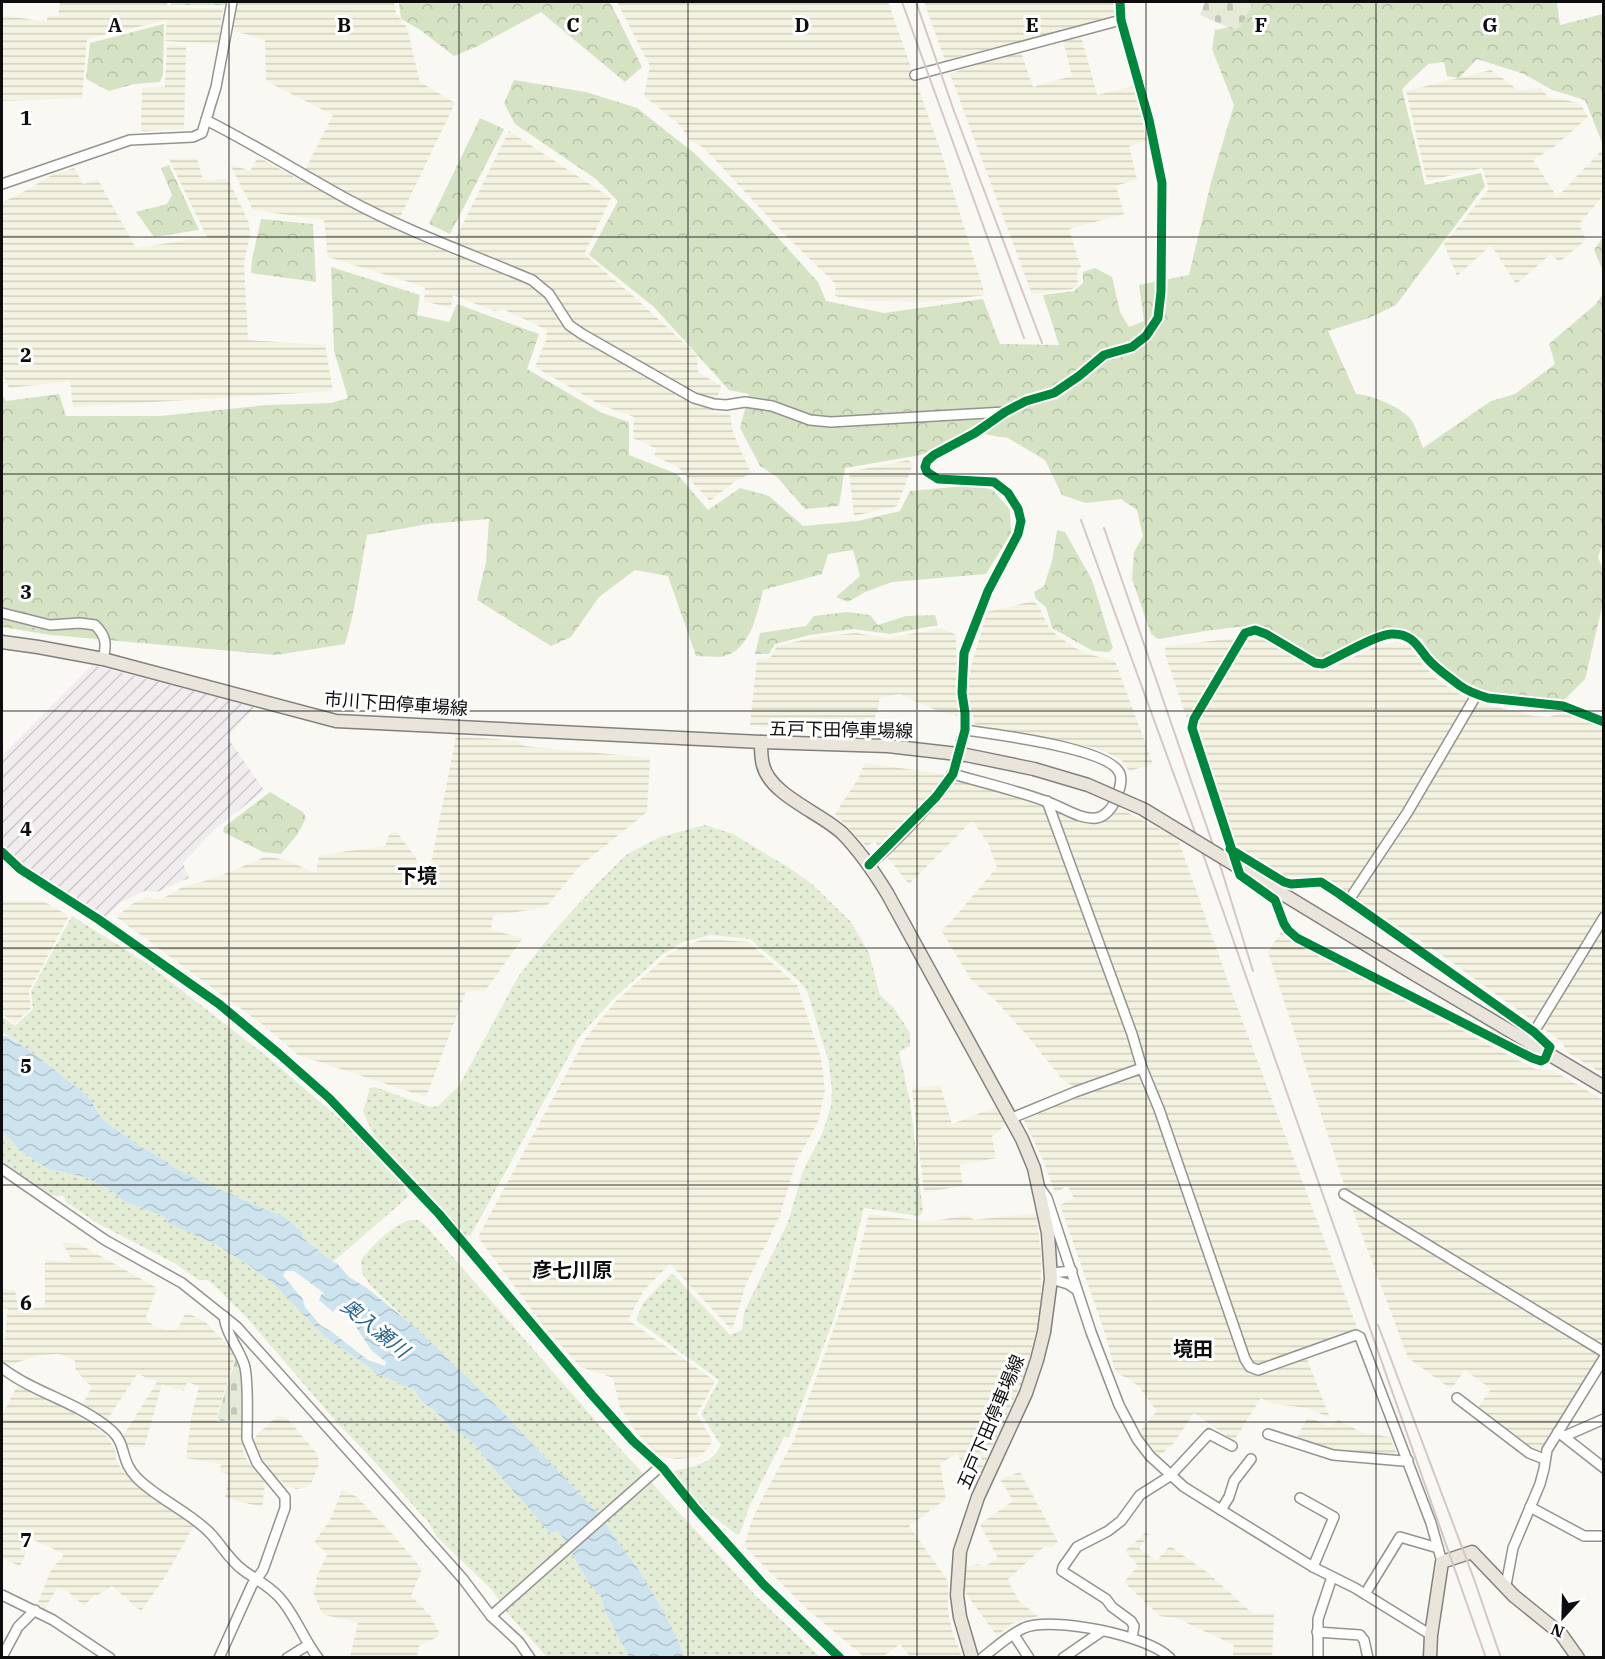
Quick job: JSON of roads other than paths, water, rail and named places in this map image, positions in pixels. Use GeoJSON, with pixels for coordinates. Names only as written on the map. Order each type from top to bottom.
{"type":"FeatureCollection","features":[{"type":"Feature","properties":{"kind":"main road","name":"市川下田停車場線"},"geometry":{"type":"LineString","coordinates":[[2,642],[104,659],[336,721],[761,742]]}},
{"type":"Feature","properties":{"kind":"main road","name":"五戸下田停車場線"},"geometry":{"type":"LineString","coordinates":[[972,1658],[960,1617],[957,1594],[960,1551],[978,1497],[1026,1393],[1044,1332],[1051,1276],[1048,1233],[1038,1185],[1034,1168],[1012,1118],[908,929],[869,865],[842,833],[821,816],[778,790],[763,766],[761,742],[888,746],[966,755],[1034,769],[1088,785],[1143,809],[1604,1087]]}},
{"type":"Feature","properties":{"kind":"main road"},"geometry":{"type":"LineString","coordinates":[[1430,1658],[1431,1635],[1442,1562],[1472,1552],[1515,1596],[1561,1634],[1578,1658]]}},
{"type":"Feature","properties":{"kind":"street"},"geometry":{"type":"LineString","coordinates":[[2,184],[130,140],[193,137],[202,133],[216,87],[232,2]]}},
{"type":"Feature","properties":{"kind":"street"},"geometry":{"type":"LineString","coordinates":[[961,742],[965,730],[962,693],[964,653],[988,591],[1018,534],[1021,521],[1018,509],[1008,493],[994,482],[938,479],[927,472],[925,467],[927,461],[975,433],[1005,412],[1026,401],[1054,393],[1104,355],[1132,348],[1146,336],[1158,318],[1161,292],[1161,183],[1149,120],[1121,20],[1120,2]]}},
{"type":"Feature","properties":{"kind":"street"},"geometry":{"type":"LineString","coordinates":[[915,75],[1121,20]]}},
{"type":"Feature","properties":{"kind":"street"},"geometry":{"type":"LineString","coordinates":[[206,120],[268,152],[348,200],[532,280],[549,294],[556,309],[569,325],[694,399],[714,404],[745,402],[772,406],[810,420],[831,422],[1005,412]]}},
{"type":"Feature","properties":{"kind":"street"},"geometry":{"type":"LineString","coordinates":[[2,613],[50,625],[80,623],[95,625],[105,637],[104,659]]}},
{"type":"Feature","properties":{"kind":"street"},"geometry":{"type":"LineString","coordinates":[[1230,849],[1284,882],[1291,884],[1321,882],[1349,900],[1534,1032],[1550,1047],[1545,1059],[1541,1061],[1532,1059],[1297,938],[1284,924],[1275,900],[1240,875],[1230,849],[1192,728],[1194,719],[1245,633],[1255,630],[1315,663],[1323,664],[1377,638],[1391,634],[1410,638],[1452,679],[1477,694],[1488,698],[1563,706],[1604,722]]}},
{"type":"Feature","properties":{"kind":"street"},"geometry":{"type":"LineString","coordinates":[[1349,900],[1407,813],[1477,694]]}},
{"type":"Feature","properties":{"kind":"street"},"geometry":{"type":"LineString","coordinates":[[869,865],[936,797],[954,771],[1047,801],[1088,818],[1099,818],[1113,805],[1120,787],[1120,774],[1112,764],[1093,754],[1040,742],[965,730]]}},
{"type":"Feature","properties":{"kind":"street"},"geometry":{"type":"LineString","coordinates":[[1047,801],[1250,1367],[1258,1370],[1356,1335],[1360,1337],[1431,1523],[1442,1562]]}},
{"type":"Feature","properties":{"kind":"street"},"geometry":{"type":"LineString","coordinates":[[2,852],[20,869],[98,919],[219,1004],[329,1098],[439,1214],[633,1441],[764,1584],[840,1658]]}},
{"type":"Feature","properties":{"kind":"street"},"geometry":{"type":"LineString","coordinates":[[1534,1032],[1604,917]]}},
{"type":"Feature","properties":{"kind":"street"},"geometry":{"type":"LineString","coordinates":[[1012,1118],[1142,1068]]}},
{"type":"Feature","properties":{"kind":"street"},"geometry":{"type":"LineString","coordinates":[[2,1169],[105,1240],[182,1283],[237,1327],[519,1642],[530,1658]]}},
{"type":"Feature","properties":{"kind":"street"},"geometry":{"type":"LineString","coordinates":[[1038,1185],[1047,1198],[1077,1290],[1119,1405],[1128,1424],[1150,1456],[1170,1476],[1221,1510],[1313,1567],[1365,1594],[1431,1635]]}},
{"type":"Feature","properties":{"kind":"street"},"geometry":{"type":"LineString","coordinates":[[1344,1194],[1604,1352]]}},
{"type":"Feature","properties":{"kind":"street"},"geometry":{"type":"LineString","coordinates":[[1051,1276],[1072,1271]]}},
{"type":"Feature","properties":{"kind":"street"},"geometry":{"type":"LineString","coordinates":[[1051,1276],[1077,1290]]}},
{"type":"Feature","properties":{"kind":"street"},"geometry":{"type":"LineString","coordinates":[[219,1658],[256,1578],[263,1570],[282,1521],[285,1497],[266,1475],[250,1449],[247,1439],[244,1365],[231,1341],[224,1316]]}},
{"type":"Feature","properties":{"kind":"street"},"geometry":{"type":"LineString","coordinates":[[1506,1585],[1513,1548],[1544,1469],[1547,1450],[1561,1434],[1604,1358]]}},
{"type":"Feature","properties":{"kind":"street"},"geometry":{"type":"LineString","coordinates":[[2,1368],[32,1388],[81,1409],[111,1430],[118,1437],[126,1464],[135,1476],[208,1531],[241,1569],[273,1591],[287,1607],[318,1658]]}},
{"type":"Feature","properties":{"kind":"street"},"geometry":{"type":"LineString","coordinates":[[1457,1398],[1528,1453],[1544,1459]]}},
{"type":"Feature","properties":{"kind":"street"},"geometry":{"type":"LineString","coordinates":[[1561,1434],[1604,1419]]}},
{"type":"Feature","properties":{"kind":"street"},"geometry":{"type":"LineString","coordinates":[[1132,1638],[1134,1626],[1131,1621],[1112,1607],[1106,1599],[1062,1571],[1063,1567],[1077,1547],[1108,1531],[1121,1521],[1140,1495],[1170,1476],[1209,1434],[1232,1446]]}},
{"type":"Feature","properties":{"kind":"street"},"geometry":{"type":"LineString","coordinates":[[1268,1434],[1333,1455],[1408,1460]]}},
{"type":"Feature","properties":{"kind":"street"},"geometry":{"type":"LineString","coordinates":[[1561,1434],[1604,1468]]}},
{"type":"Feature","properties":{"kind":"street"},"geometry":{"type":"LineString","coordinates":[[1221,1510],[1229,1497],[1234,1481],[1251,1459]]}},
{"type":"Feature","properties":{"kind":"street"},"geometry":{"type":"LineString","coordinates":[[493,1614],[658,1467]]}},
{"type":"Feature","properties":{"kind":"street"},"geometry":{"type":"LineString","coordinates":[[1300,1498],[1334,1516],[1313,1567]]}},
{"type":"Feature","properties":{"kind":"street"},"geometry":{"type":"LineString","coordinates":[[1530,1507],[1584,1536],[1604,1536]]}},
{"type":"Feature","properties":{"kind":"street"},"geometry":{"type":"LineString","coordinates":[[1365,1594],[1400,1537],[1438,1548]]}},
{"type":"Feature","properties":{"kind":"street"},"geometry":{"type":"LineString","coordinates":[[1318,1658],[1317,1632],[1320,1610],[1332,1577]]}},
{"type":"Feature","properties":{"kind":"street"},"geometry":{"type":"LineString","coordinates":[[2,1595],[35,1610],[110,1658]]}},
{"type":"Feature","properties":{"kind":"street"},"geometry":{"type":"LineString","coordinates":[[2,1657],[18,1627],[35,1610]]}},
{"type":"Feature","properties":{"kind":"street"},"geometry":{"type":"LineString","coordinates":[[982,1658],[1024,1628],[1056,1624],[1102,1631],[1144,1641],[1165,1652],[1170,1658]]}},
{"type":"Feature","properties":{"kind":"street"},"geometry":{"type":"LineString","coordinates":[[1063,1658],[1102,1631]]}},
{"type":"Feature","properties":{"kind":"street"},"geometry":{"type":"LineString","coordinates":[[1317,1632],[1360,1635],[1364,1640],[1368,1658]]}},
{"type":"Feature","properties":{"kind":"street"},"geometry":{"type":"LineString","coordinates":[[1014,1635],[1029,1658]]}},
{"type":"Feature","properties":{"kind":"street"},"geometry":{"type":"LineString","coordinates":[[286,1658],[308,1645]]}},
{"type":"Feature","properties":{"kind":"water","name":"奥入瀬川"},"geometry":{"type":"Polygon","coordinates":[[[2,1036],[6,1036],[25,1047],[88,1096],[102,1119],[138,1145],[200,1181],[284,1217],[302,1232],[303,1238],[337,1263],[349,1277],[367,1288],[416,1328],[501,1410],[605,1521],[655,1597],[685,1657],[629,1657],[606,1613],[601,1597],[588,1582],[559,1531],[550,1533],[474,1443],[452,1429],[435,1411],[421,1401],[415,1390],[381,1375],[377,1376],[374,1370],[325,1337],[272,1283],[249,1265],[214,1244],[169,1223],[165,1217],[125,1202],[113,1191],[85,1177],[48,1169],[19,1150],[2,1130],[2,1036]],[[285,1271],[283,1276],[302,1297],[305,1307],[320,1325],[368,1360],[385,1366],[386,1362],[372,1351],[344,1309],[337,1307],[333,1312],[319,1300],[324,1293],[294,1271],[285,1271]]]}},
{"type":"Feature","properties":{"kind":"railway"},"geometry":{"type":"LineString","coordinates":[[902,2],[1024,338]]}},
{"type":"Feature","properties":{"kind":"railway"},"geometry":{"type":"LineString","coordinates":[[916,2],[954,111],[1042,343]]}},
{"type":"Feature","properties":{"kind":"railway"},"geometry":{"type":"LineString","coordinates":[[1081,520],[1204,857],[1486,1658]]}},
{"type":"Feature","properties":{"kind":"railway"},"geometry":{"type":"LineString","coordinates":[[1104,528],[1220,865],[1253,971]]}},
{"type":"Feature","properties":{"kind":"railway"},"geometry":{"type":"LineString","coordinates":[[1378,1325],[1474,1579],[1501,1658]]}},
{"type":"Feature","properties":{"kind":"district","name":"下境"},"geometry":{"type":"Point","coordinates":[417,876]}},
{"type":"Feature","properties":{"kind":"district","name":"彦七川原"},"geometry":{"type":"Point","coordinates":[572,1270]}},
{"type":"Feature","properties":{"kind":"district","name":"境田"},"geometry":{"type":"Point","coordinates":[1193,1349]}}]}
